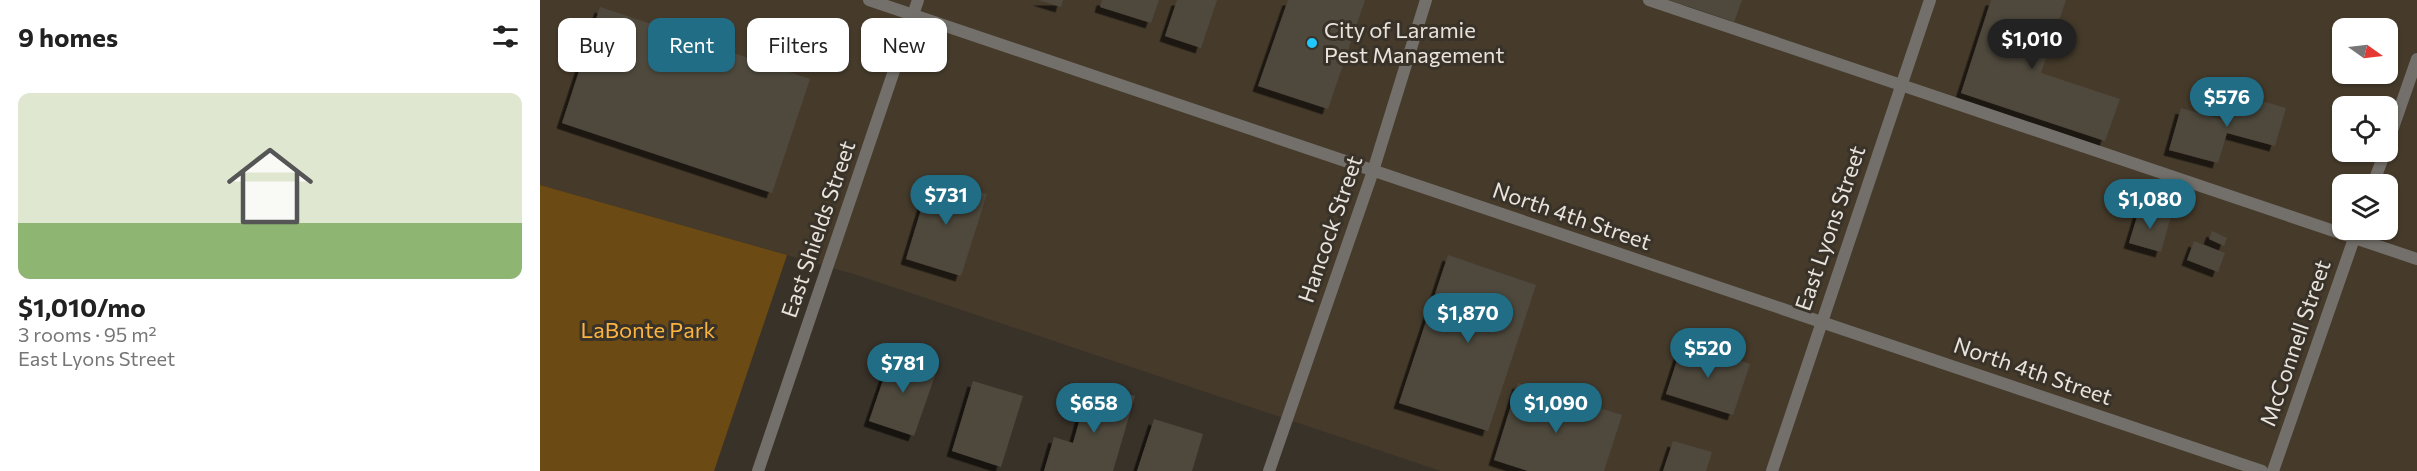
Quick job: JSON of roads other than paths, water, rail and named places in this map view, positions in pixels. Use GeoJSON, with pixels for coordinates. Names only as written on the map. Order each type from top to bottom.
{"type":"FeatureCollection","features":[{"type":"Feature","properties":{"kind":"street","name":"North 4th Street"},"geometry":{"type":"LineString","coordinates":[[869,0],[2262,471]]}},
{"type":"Feature","properties":{"kind":"street","name":"East Shields Street"},"geometry":{"type":"LineString","coordinates":[[758,471],[918,0]]}},
{"type":"Feature","properties":{"kind":"street","name":"Hancock Street"},"geometry":{"type":"LineString","coordinates":[[1269,471],[1373,171],[1426,0]]}},
{"type":"Feature","properties":{"kind":"street"},"geometry":{"type":"LineString","coordinates":[[1649,0],[1901,85],[2332,225]]}},
{"type":"Feature","properties":{"kind":"street","name":"East Lyons Street"},"geometry":{"type":"LineString","coordinates":[[1772,471],[1930,0]]}},
{"type":"Feature","properties":{"kind":"street"},"geometry":{"type":"LineString","coordinates":[[2398,113],[2417,59]]}},
{"type":"Feature","properties":{"kind":"street","name":"McConnell Street"},"geometry":{"type":"LineString","coordinates":[[2273,471],[2354,240]]}},
{"type":"Feature","properties":{"kind":"street"},"geometry":{"type":"LineString","coordinates":[[2372,240],[2417,259]]}},
{"type":"Feature","properties":{"kind":"place","name":"City of Laramie Pest Management"},"geometry":{"type":"Point","coordinates":[1312,43]}},
{"type":"Feature","properties":{"kind":"park label","name":"LaBonte Park"},"geometry":{"type":"Point","coordinates":[648,330]}}]}
